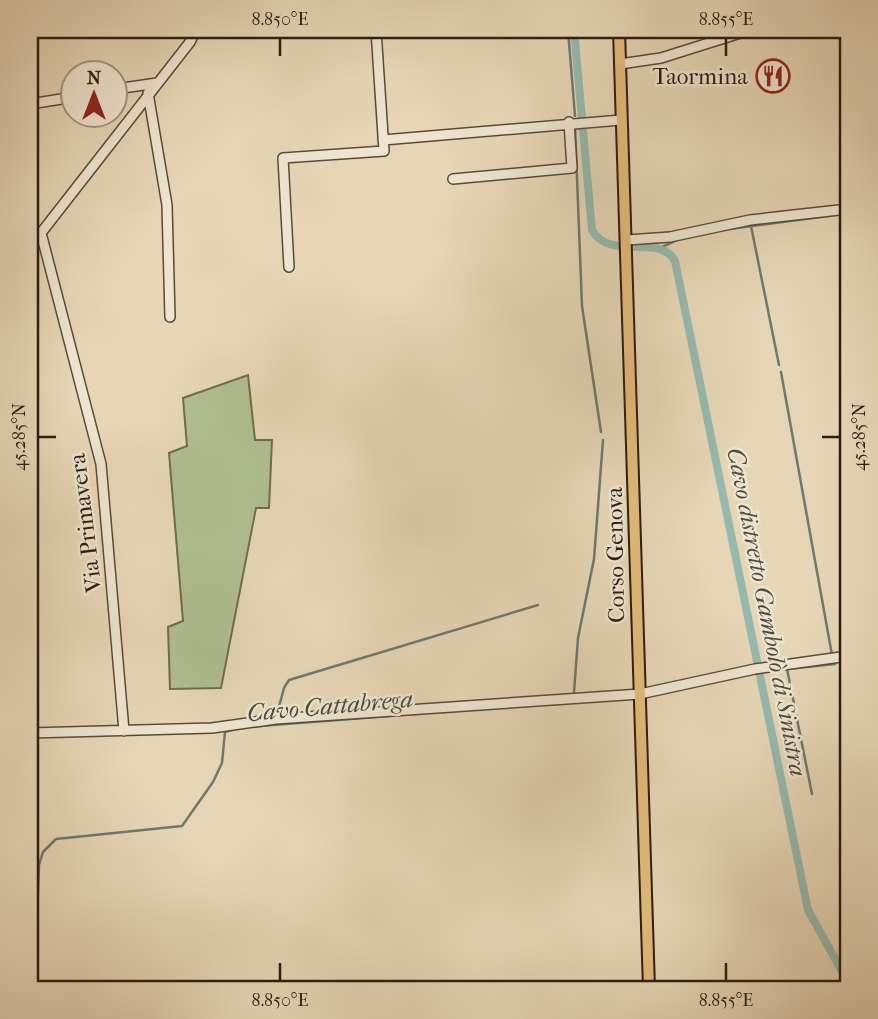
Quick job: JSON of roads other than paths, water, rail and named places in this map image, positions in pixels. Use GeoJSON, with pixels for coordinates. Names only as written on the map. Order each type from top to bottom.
{"type":"FeatureCollection","features":[{"type":"Feature","properties":{"kind":"main road","name":"Corso Genova"},"geometry":{"type":"LineString","coordinates":[[619,30],[649,989]]}},
{"type":"Feature","properties":{"kind":"street"},"geometry":{"type":"LineString","coordinates":[[30,242],[41,233],[190,42],[196,30]]}},
{"type":"Feature","properties":{"kind":"street"},"geometry":{"type":"LineString","coordinates":[[289,267],[283,158],[384,151],[376,30]]}},
{"type":"Feature","properties":{"kind":"street"},"geometry":{"type":"LineString","coordinates":[[620,64],[661,58],[750,30]]}},
{"type":"Feature","properties":{"kind":"street"},"geometry":{"type":"LineString","coordinates":[[130,87],[157,83]]}},
{"type":"Feature","properties":{"kind":"street"},"geometry":{"type":"LineString","coordinates":[[148,93],[167,205],[170,317]]}},
{"type":"Feature","properties":{"kind":"street"},"geometry":{"type":"LineString","coordinates":[[30,104],[60,99]]}},
{"type":"Feature","properties":{"kind":"street"},"geometry":{"type":"LineString","coordinates":[[383,140],[569,122],[621,120]]}},
{"type":"Feature","properties":{"kind":"street"},"geometry":{"type":"LineString","coordinates":[[453,179],[572,168],[569,122]]}},
{"type":"Feature","properties":{"kind":"street"},"geometry":{"type":"LineString","coordinates":[[627,245],[750,220],[848,209]]}},
{"type":"Feature","properties":{"kind":"street","name":"Via Primavera"},"geometry":{"type":"LineString","coordinates":[[41,233],[101,464],[124,731]]}},
{"type":"Feature","properties":{"kind":"street"},"geometry":{"type":"LineString","coordinates":[[30,733],[212,728],[276,719],[640,694],[759,668],[848,656]]}},
{"type":"Feature","properties":{"kind":"waterway","name":"Cavo Cattabrega"},"geometry":{"type":"LineString","coordinates":[[568,30],[575,116]]}},
{"type":"Feature","properties":{"kind":"waterway","name":"Cavo distretto Gambolò di Sinistra"},"geometry":{"type":"LineString","coordinates":[[574,30],[592,230],[600,239],[610,244],[658,248],[668,253],[675,261],[808,910],[848,982]]}},
{"type":"Feature","properties":{"kind":"waterway","name":"Cavo Cattabrega"},"geometry":{"type":"LineString","coordinates":[[575,126],[582,306],[601,432]]}},
{"type":"Feature","properties":{"kind":"waterway","name":"Cavo distretto Gambolò di Sinistra"},"geometry":{"type":"LineString","coordinates":[[730,229],[828,216]]}},
{"type":"Feature","properties":{"kind":"waterway","name":"Cavo distretto Gambolò di Sinistra"},"geometry":{"type":"LineString","coordinates":[[751,226],[779,365]]}},
{"type":"Feature","properties":{"kind":"waterway","name":"Cavo distretto Gambolò di Sinistra"},"geometry":{"type":"LineString","coordinates":[[660,248],[679,239]]}},
{"type":"Feature","properties":{"kind":"waterway"},"geometry":{"type":"LineString","coordinates":[[781,372],[832,655]]}},
{"type":"Feature","properties":{"kind":"waterway","name":"Cavo Cattabrega"},"geometry":{"type":"LineString","coordinates":[[574,692],[578,638],[594,559],[603,440]]}},
{"type":"Feature","properties":{"kind":"waterway"},"geometry":{"type":"LineString","coordinates":[[277,714],[289,680],[538,605]]}},
{"type":"Feature","properties":{"kind":"waterway"},"geometry":{"type":"LineString","coordinates":[[812,794],[787,669],[835,664]]}},
{"type":"Feature","properties":{"kind":"waterway","name":"Cavo Cattabrega"},"geometry":{"type":"LineString","coordinates":[[249,727],[479,709]]}},
{"type":"Feature","properties":{"kind":"waterway","name":"Cavo Cattabrega"},"geometry":{"type":"LineString","coordinates":[[34,989],[39,865],[43,852],[56,839],[182,826],[213,782],[222,763],[225,732],[235,729]]}},
{"type":"Feature","properties":{"kind":"place","name":"Taormina"},"geometry":{"type":"Point","coordinates":[773,76]}}]}
